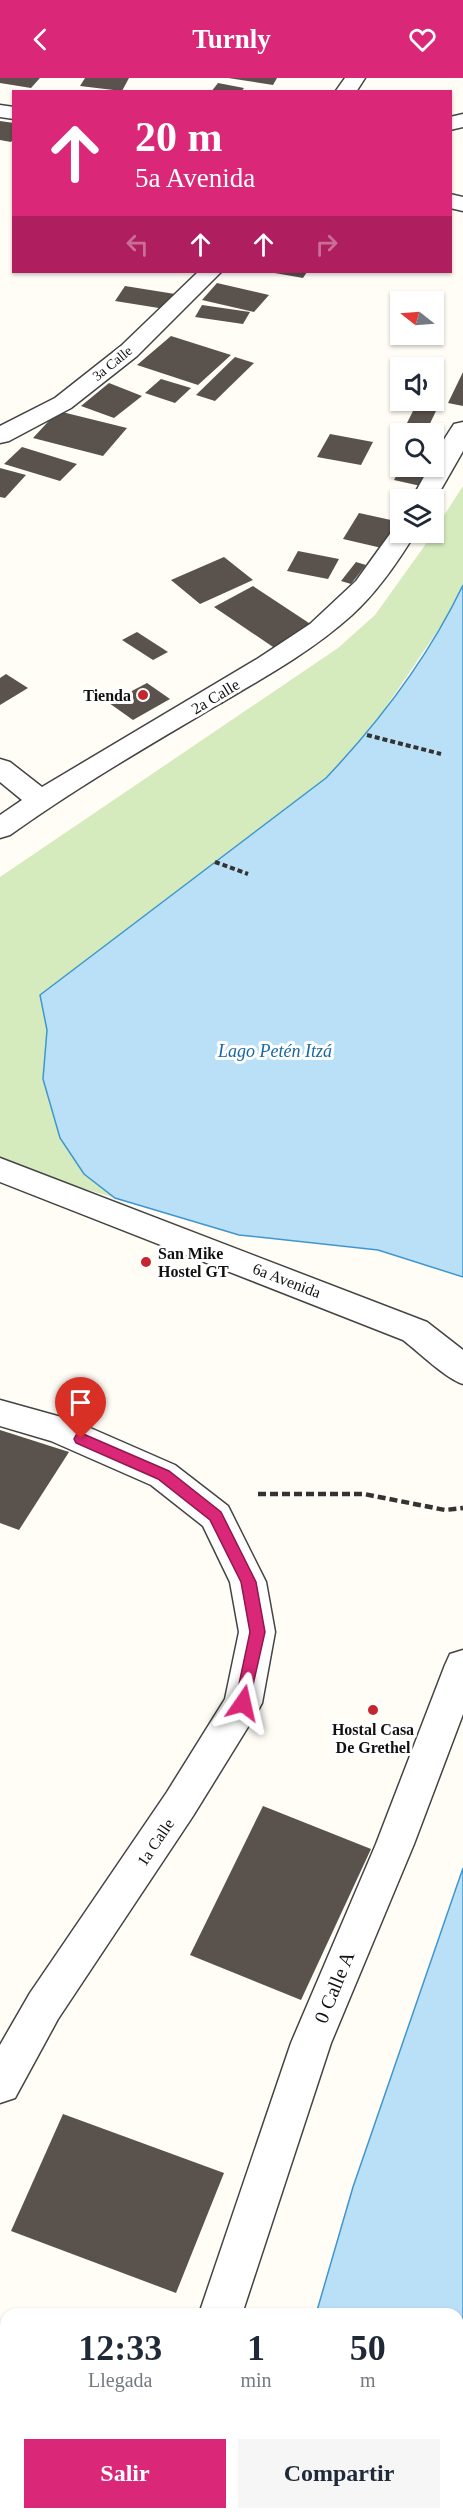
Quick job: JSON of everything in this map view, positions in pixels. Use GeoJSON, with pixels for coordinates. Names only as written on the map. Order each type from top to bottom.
{"type":"FeatureCollection","features":[{"type":"Feature","properties":{"kind":"street","name":"3a Calle"},"geometry":{"type":"LineString","coordinates":[[0,436],[63,404],[129,351],[209,273]]}},
{"type":"Feature","properties":{"kind":"street"},"geometry":{"type":"LineString","coordinates":[[429,489],[463,429]]}},
{"type":"Feature","properties":{"kind":"street","name":"2a Calle"},"geometry":{"type":"LineString","coordinates":[[0,829],[39,799],[292,650],[339,615],[389,560],[398,543]]}},
{"type":"Feature","properties":{"kind":"street"},"geometry":{"type":"LineString","coordinates":[[0,768],[39,799]]}},
{"type":"Feature","properties":{"kind":"street","name":"6a Avenida"},"geometry":{"type":"LineString","coordinates":[[0,1169],[415,1330],[463,1371]]}},
{"type":"Feature","properties":{"kind":"street"},"geometry":{"type":"LineString","coordinates":[[0,1413],[60,1430],[164,1475],[216,1516]]}},
{"type":"Feature","properties":{"kind":"street","name":"1a Calle"},"geometry":{"type":"LineString","coordinates":[[0,2085],[44,2006],[180,1804],[243,1703],[257,1632],[248,1582],[216,1516]]}},
{"type":"Feature","properties":{"kind":"street","name":"0 Calle A"},"geometry":{"type":"LineString","coordinates":[[222,2308],[311,2043],[395,1844],[463,1665]]}},
{"type":"Feature","properties":{"kind":"path"},"geometry":{"type":"LineString","coordinates":[[367,735],[441,754]]}},
{"type":"Feature","properties":{"kind":"path"},"geometry":{"type":"LineString","coordinates":[[215,862],[248,874]]}},
{"type":"Feature","properties":{"kind":"path"},"geometry":{"type":"LineString","coordinates":[[216,1516],[249,1494],[364,1494],[445,1510],[463,1508]]}},
{"type":"Feature","properties":{"kind":"green space"},"geometry":{"type":"Polygon","coordinates":[[[463,486],[463,585],[451,611],[367,735],[326,778],[40,995],[47,1030],[43,1079],[84,1174],[115,1198],[0,1164],[0,877],[338,648],[375,615],[426,543],[444,543],[444,515],[463,486]]]}},
{"type":"Feature","properties":{"kind":"water","name":"Lago Petén Itzá"},"geometry":{"type":"Polygon","coordinates":[[[463,585],[463,1277],[378,1250],[239,1235],[115,1198],[84,1174],[60,1138],[43,1079],[47,1030],[40,995],[326,778],[402,687],[435,637],[463,585]]]}},
{"type":"Feature","properties":{"kind":"water"},"geometry":{"type":"Polygon","coordinates":[[[463,1868],[463,2308],[318,2308],[353,2187],[463,1868]]]}},
{"type":"Feature","properties":{"kind":"building"},"geometry":{"type":"Polygon","coordinates":[[[0,78],[40,78],[31,88],[0,83],[0,78]]]}},
{"type":"Feature","properties":{"kind":"building"},"geometry":{"type":"Polygon","coordinates":[[[85,78],[129,78],[123,90],[80,86],[85,78]]]}},
{"type":"Feature","properties":{"kind":"building"},"geometry":{"type":"Polygon","coordinates":[[[228,78],[277,78],[273,85],[228,78]]]}},
{"type":"Feature","properties":{"kind":"building"},"geometry":{"type":"Polygon","coordinates":[[[218,83],[244,88],[242,90],[213,90],[218,83]]]}},
{"type":"Feature","properties":{"kind":"building"},"geometry":{"type":"Polygon","coordinates":[[[0,121],[12,123],[12,141],[0,140],[0,121]]]}},
{"type":"Feature","properties":{"kind":"building"},"geometry":{"type":"Polygon","coordinates":[[[275,273],[306,273],[303,278],[275,273]]]}},
{"type":"Feature","properties":{"kind":"building"},"geometry":{"type":"Polygon","coordinates":[[[217,283],[269,295],[254,312],[202,300],[217,283]]]}},
{"type":"Feature","properties":{"kind":"building"},"geometry":{"type":"Polygon","coordinates":[[[125,286],[175,294],[165,309],[115,301],[125,286]]]}},
{"type":"Feature","properties":{"kind":"building"},"geometry":{"type":"Polygon","coordinates":[[[202,305],[250,312],[243,324],[195,317],[202,305]]]}},
{"type":"Feature","properties":{"kind":"building"},"geometry":{"type":"Polygon","coordinates":[[[171,336],[231,355],[198,385],[137,365],[171,336]]]}},
{"type":"Feature","properties":{"kind":"building"},"geometry":{"type":"Polygon","coordinates":[[[235,357],[254,363],[215,401],[196,395],[235,357]]]}},
{"type":"Feature","properties":{"kind":"building"},"geometry":{"type":"Polygon","coordinates":[[[463,372],[463,406],[448,403],[463,372]]]}},
{"type":"Feature","properties":{"kind":"building"},"geometry":{"type":"Polygon","coordinates":[[[161,379],[191,388],[175,403],[145,393],[161,379]]]}},
{"type":"Feature","properties":{"kind":"building"},"geometry":{"type":"Polygon","coordinates":[[[109,383],[142,396],[114,418],[81,406],[109,383]]]}},
{"type":"Feature","properties":{"kind":"building"},"geometry":{"type":"Polygon","coordinates":[[[58,411],[127,428],[103,456],[33,438],[58,411]]]}},
{"type":"Feature","properties":{"kind":"building"},"geometry":{"type":"Polygon","coordinates":[[[413,411],[436,411],[430,423],[407,423],[413,411]]]}},
{"type":"Feature","properties":{"kind":"building"},"geometry":{"type":"Polygon","coordinates":[[[330,434],[373,442],[361,465],[317,457],[330,434]]]}},
{"type":"Feature","properties":{"kind":"building"},"geometry":{"type":"Polygon","coordinates":[[[22,447],[77,464],[60,481],[4,464],[22,447]]]}},
{"type":"Feature","properties":{"kind":"building"},"geometry":{"type":"Polygon","coordinates":[[[0,468],[26,475],[5,498],[0,497],[0,468]]]}},
{"type":"Feature","properties":{"kind":"building"},"geometry":{"type":"Polygon","coordinates":[[[396,477],[430,477],[425,487],[394,480],[396,477]]]}},
{"type":"Feature","properties":{"kind":"building"},"geometry":{"type":"Polygon","coordinates":[[[359,513],[390,520],[390,541],[386,549],[343,539],[359,513]]]}},
{"type":"Feature","properties":{"kind":"building"},"geometry":{"type":"Polygon","coordinates":[[[298,551],[339,559],[328,579],[287,571],[298,551]]]}},
{"type":"Feature","properties":{"kind":"building"},"geometry":{"type":"Polygon","coordinates":[[[224,557],[253,580],[200,604],[171,580],[224,557]]]}},
{"type":"Feature","properties":{"kind":"building"},"geometry":{"type":"Polygon","coordinates":[[[356,562],[366,565],[351,584],[341,581],[356,562]]]}},
{"type":"Feature","properties":{"kind":"building"},"geometry":{"type":"Polygon","coordinates":[[[253,586],[315,627],[276,649],[214,607],[253,586]]]}},
{"type":"Feature","properties":{"kind":"building"},"geometry":{"type":"Polygon","coordinates":[[[137,632],[168,652],[153,660],[122,640],[137,632]]]}},
{"type":"Feature","properties":{"kind":"building"},"geometry":{"type":"Polygon","coordinates":[[[6,674],[28,688],[0,705],[0,678],[6,674]]]}},
{"type":"Feature","properties":{"kind":"building"},"geometry":{"type":"Polygon","coordinates":[[[147,683],[170,699],[133,720],[109,703],[147,683]]]}},
{"type":"Feature","properties":{"kind":"building"},"geometry":{"type":"Polygon","coordinates":[[[0,1430],[69,1452],[19,1530],[0,1523],[0,1430]]]}},
{"type":"Feature","properties":{"kind":"building"},"geometry":{"type":"Polygon","coordinates":[[[263,1806],[371,1849],[301,2000],[190,1955],[263,1806]]]}},
{"type":"Feature","properties":{"kind":"building"},"geometry":{"type":"Polygon","coordinates":[[[63,2114],[224,2173],[176,2293],[11,2231],[63,2114]]]}},
{"type":"Feature","properties":{"kind":"place","name":"Tienda"},"geometry":{"type":"Point","coordinates":[143,695]}},
{"type":"Feature","properties":{"kind":"place","name":"San Mike Hostel GT"},"geometry":{"type":"Point","coordinates":[146,1262]}},
{"type":"Feature","properties":{"kind":"place","name":"Hostal Casa De Grethel"},"geometry":{"type":"Point","coordinates":[373,1710]}},
{"type":"Feature","properties":{"kind":"route"},"geometry":{"type":"LineString","coordinates":[[81,1439],[164,1475],[216,1516],[248,1582],[257,1632],[243,1703]]}}]}
